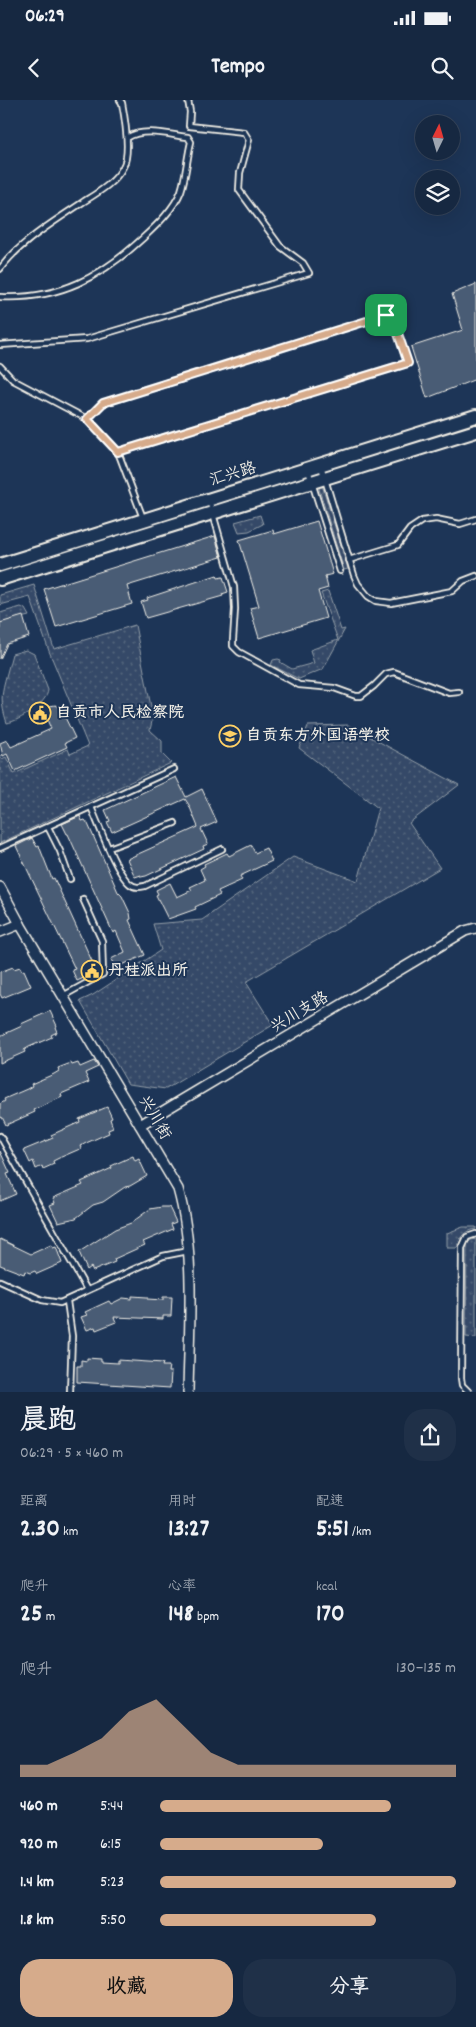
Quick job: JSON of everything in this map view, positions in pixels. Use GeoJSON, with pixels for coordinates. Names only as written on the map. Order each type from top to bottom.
{"type":"FeatureCollection","features":[{"type":"Feature","properties":{"kind":"main road","name":"汇兴路"},"geometry":{"type":"LineString","coordinates":[[0,565],[476,416]]}},
{"type":"Feature","properties":{"kind":"main road"},"geometry":{"type":"LineString","coordinates":[[0,579],[476,431]]}},
{"type":"Feature","properties":{"kind":"street","name":"兴川街"},"geometry":{"type":"LineString","coordinates":[[0,887],[20,924],[178,1189],[185,1214],[188,1251],[188,1392]]}},
{"type":"Feature","properties":{"kind":"street"},"geometry":{"type":"LineString","coordinates":[[0,932],[20,924]]}},
{"type":"Feature","properties":{"kind":"street","name":"兴川支路"},"geometry":{"type":"LineString","coordinates":[[140,1125],[465,931],[476,928]]}},
{"type":"Feature","properties":{"kind":"lane"},"geometry":{"type":"LineString","coordinates":[[0,269],[11,255],[43,230],[107,186],[124,167],[128,138],[120,100]]}},
{"type":"Feature","properties":{"kind":"lane"},"geometry":{"type":"LineString","coordinates":[[0,345],[88,339],[309,273],[302,263],[280,246],[239,190],[240,173],[249,140],[244,132],[189,126],[190,112],[188,100]]}},
{"type":"Feature","properties":{"kind":"lane"},"geometry":{"type":"LineString","coordinates":[[0,296],[28,296],[64,289],[95,276],[122,257],[160,222],[180,192],[191,142],[188,137],[148,132],[134,133],[128,138]]}},
{"type":"Feature","properties":{"kind":"lane"},"geometry":{"type":"LineString","coordinates":[[87,419],[103,403],[386,315],[392,316],[408,363],[118,452]]}},
{"type":"Feature","properties":{"kind":"lane"},"geometry":{"type":"LineString","coordinates":[[0,366],[13,380],[87,419],[118,452],[144,520]]}},
{"type":"Feature","properties":{"kind":"lane"},"geometry":{"type":"LineString","coordinates":[[314,466],[325,478],[358,584],[368,596],[384,603],[398,602],[452,591],[463,581],[476,576]]}},
{"type":"Feature","properties":{"kind":"lane"},"geometry":{"type":"LineString","coordinates":[[314,466],[312,482],[340,572]]}},
{"type":"Feature","properties":{"kind":"lane"},"geometry":{"type":"LineString","coordinates":[[209,499],[234,587],[233,646],[238,652],[299,686],[334,688],[356,696],[367,691],[391,672],[399,673],[449,693],[459,692]]}},
{"type":"Feature","properties":{"kind":"lane"},"geometry":{"type":"LineString","coordinates":[[350,560],[398,545],[410,529],[422,521],[436,518],[460,524],[476,519]]}},
{"type":"Feature","properties":{"kind":"lane"},"geometry":{"type":"LineString","coordinates":[[0,848],[174,769]]}},
{"type":"Feature","properties":{"kind":"lane"},"geometry":{"type":"LineString","coordinates":[[91,807],[109,848],[126,879],[130,885],[137,888],[145,886],[222,849]]}},
{"type":"Feature","properties":{"kind":"lane"},"geometry":{"type":"LineString","coordinates":[[109,848],[175,823]]}},
{"type":"Feature","properties":{"kind":"lane"},"geometry":{"type":"LineString","coordinates":[[48,827],[60,851],[70,879]]}},
{"type":"Feature","properties":{"kind":"lane"},"geometry":{"type":"LineString","coordinates":[[63,996],[103,974],[102,941],[83,899]]}},
{"type":"Feature","properties":{"kind":"lane"},"geometry":{"type":"LineString","coordinates":[[0,1136],[87,1290]]}},
{"type":"Feature","properties":{"kind":"lane"},"geometry":{"type":"LineString","coordinates":[[468,1392],[462,1385],[461,1378],[462,1248],[467,1238],[476,1234]]}},
{"type":"Feature","properties":{"kind":"lane"},"geometry":{"type":"LineString","coordinates":[[0,1281],[51,1303],[60,1303],[163,1256],[188,1251]]}},
{"type":"Feature","properties":{"kind":"lane"},"geometry":{"type":"LineString","coordinates":[[67,1300],[72,1336],[70,1392]]}},
{"type":"Feature","properties":{"kind":"shaded area"},"geometry":{"type":"Polygon","coordinates":[[[320,486],[323,488],[348,569],[344,570],[319,489],[320,486]]]}},
{"type":"Feature","properties":{"kind":"shaded area"},"geometry":{"type":"Polygon","coordinates":[[[260,515],[263,524],[249,531],[239,532],[235,522],[260,515]]]}},
{"type":"Feature","properties":{"kind":"shaded area"},"geometry":{"type":"Polygon","coordinates":[[[34,585],[54,649],[135,625],[153,717],[150,730],[162,741],[162,754],[171,763],[0,843],[0,755],[2,759],[6,757],[14,774],[68,749],[70,754],[88,746],[49,651],[30,597],[0,605],[0,595],[34,585]]]}},
{"type":"Feature","properties":{"kind":"shaded area"},"geometry":{"type":"Polygon","coordinates":[[[328,591],[341,630],[345,629],[323,669],[299,679],[271,665],[273,660],[278,659],[292,669],[314,663],[310,650],[338,640],[321,593],[328,591]]]}},
{"type":"Feature","properties":{"kind":"shaded area"},"geometry":{"type":"Polygon","coordinates":[[[21,607],[25,609],[29,616],[0,623],[0,613],[21,607]]]}},
{"type":"Feature","properties":{"kind":"shaded area"},"geometry":{"type":"Polygon","coordinates":[[[26,650],[34,654],[48,690],[43,701],[32,711],[7,723],[2,703],[5,680],[12,654],[26,650]]]}},
{"type":"Feature","properties":{"kind":"shaded area"},"geometry":{"type":"Polygon","coordinates":[[[348,725],[459,785],[409,823],[440,868],[246,982],[273,1025],[166,1089],[128,1084],[80,1001],[93,995],[161,950],[153,924],[202,920],[293,857],[358,881],[378,808],[299,748],[308,726],[348,725]]]}},
{"type":"Feature","properties":{"kind":"shaded area"},"geometry":{"type":"Polygon","coordinates":[[[463,1227],[476,1227],[476,1229],[463,1235],[457,1248],[447,1248],[447,1233],[463,1227]]]}},
{"type":"Feature","properties":{"kind":"shaded area"},"geometry":{"type":"Polygon","coordinates":[[[476,1239],[476,1338],[466,1337],[467,1244],[471,1240],[476,1239]]]}},
{"type":"Feature","properties":{"kind":"building"},"geometry":{"type":"Polygon","coordinates":[[[476,284],[476,379],[427,398],[411,347],[463,330],[452,294],[476,284]]]}},
{"type":"Feature","properties":{"kind":"building"},"geometry":{"type":"Polygon","coordinates":[[[317,521],[333,574],[325,576],[328,588],[318,591],[326,618],[259,638],[250,608],[259,606],[239,540],[273,530],[274,534],[317,521]]]}},
{"type":"Feature","properties":{"kind":"building"},"geometry":{"type":"Polygon","coordinates":[[[215,536],[221,557],[127,586],[132,604],[56,627],[44,589],[215,536]]]}},
{"type":"Feature","properties":{"kind":"building"},"geometry":{"type":"Polygon","coordinates":[[[217,575],[218,578],[223,577],[228,592],[222,594],[223,596],[146,618],[141,602],[148,600],[147,598],[217,575]]]}},
{"type":"Feature","properties":{"kind":"building"},"geometry":{"type":"Polygon","coordinates":[[[23,616],[29,637],[7,644],[0,659],[0,623],[23,616]]]}},
{"type":"Feature","properties":{"kind":"building"},"geometry":{"type":"Polygon","coordinates":[[[50,706],[60,707],[75,738],[65,743],[67,747],[15,771],[7,754],[3,756],[0,743],[7,740],[11,747],[51,729],[46,717],[46,711],[50,706]]]}},
{"type":"Feature","properties":{"kind":"building"},"geometry":{"type":"Polygon","coordinates":[[[176,777],[186,797],[202,789],[217,822],[201,829],[208,844],[203,846],[204,849],[146,876],[135,877],[127,859],[198,827],[189,805],[185,799],[112,832],[107,822],[110,821],[105,810],[176,777]]]}},
{"type":"Feature","properties":{"kind":"building"},"geometry":{"type":"Polygon","coordinates":[[[80,816],[82,821],[85,820],[88,824],[118,892],[130,913],[131,919],[129,920],[145,955],[115,968],[111,959],[125,952],[116,931],[113,933],[62,824],[80,816]]]}},
{"type":"Feature","properties":{"kind":"building"},"geometry":{"type":"Polygon","coordinates":[[[32,838],[37,847],[39,846],[52,879],[54,878],[97,972],[77,981],[72,970],[75,969],[16,846],[32,838]]]}},
{"type":"Feature","properties":{"kind":"building"},"geometry":{"type":"Polygon","coordinates":[[[251,845],[255,853],[266,848],[272,861],[240,876],[242,880],[218,891],[220,895],[195,907],[196,909],[168,919],[156,895],[158,894],[156,890],[170,883],[177,897],[192,890],[190,887],[205,880],[200,869],[205,866],[204,864],[227,853],[229,856],[251,845]]]}},
{"type":"Feature","properties":{"kind":"building"},"geometry":{"type":"Polygon","coordinates":[[[13,967],[14,969],[20,967],[22,971],[24,970],[31,986],[2,998],[0,994],[0,972],[13,967]]]}},
{"type":"Feature","properties":{"kind":"building"},"geometry":{"type":"Polygon","coordinates":[[[50,1011],[57,1026],[55,1027],[57,1032],[51,1035],[52,1037],[24,1050],[25,1052],[0,1063],[0,1036],[50,1011]]]}},
{"type":"Feature","properties":{"kind":"building"},"geometry":{"type":"Polygon","coordinates":[[[94,1061],[98,1067],[85,1073],[89,1082],[61,1094],[62,1097],[6,1125],[2,1117],[0,1118],[0,1104],[5,1101],[4,1099],[54,1074],[59,1071],[58,1068],[71,1063],[72,1065],[78,1063],[80,1067],[94,1061]]]}},
{"type":"Feature","properties":{"kind":"building"},"geometry":{"type":"Polygon","coordinates":[[[107,1107],[112,1118],[110,1119],[113,1128],[108,1130],[109,1133],[53,1161],[54,1164],[43,1169],[42,1166],[36,1169],[33,1161],[30,1163],[24,1150],[53,1138],[51,1135],[80,1122],[79,1119],[107,1107]]]}},
{"type":"Feature","properties":{"kind":"building"},"geometry":{"type":"Polygon","coordinates":[[[0,1151],[10,1173],[7,1174],[16,1194],[0,1201],[0,1151]]]}},
{"type":"Feature","properties":{"kind":"building"},"geometry":{"type":"Polygon","coordinates":[[[133,1156],[135,1161],[139,1159],[147,1176],[125,1187],[103,1202],[93,1205],[76,1218],[58,1222],[50,1205],[55,1203],[53,1198],[83,1185],[81,1182],[133,1156]]]}},
{"type":"Feature","properties":{"kind":"building"},"geometry":{"type":"Polygon","coordinates":[[[169,1207],[176,1222],[171,1224],[173,1229],[143,1242],[145,1245],[114,1259],[115,1262],[93,1271],[91,1267],[87,1270],[79,1252],[115,1229],[131,1223],[150,1209],[169,1207]]]}},
{"type":"Feature","properties":{"kind":"building"},"geometry":{"type":"Polygon","coordinates":[[[0,1239],[31,1254],[51,1245],[53,1248],[56,1247],[62,1263],[37,1274],[35,1271],[30,1273],[25,1271],[24,1274],[0,1265],[0,1239]]]}},
{"type":"Feature","properties":{"kind":"building"},"geometry":{"type":"Polygon","coordinates":[[[132,1296],[163,1300],[163,1297],[172,1297],[171,1316],[163,1316],[163,1319],[114,1317],[116,1322],[96,1330],[95,1327],[87,1330],[81,1317],[87,1315],[85,1312],[109,1301],[111,1304],[123,1298],[132,1299],[132,1296]]]}},
{"type":"Feature","properties":{"kind":"building"},"geometry":{"type":"Polygon","coordinates":[[[87,1358],[101,1359],[101,1362],[118,1363],[118,1360],[163,1363],[162,1366],[169,1366],[168,1372],[171,1372],[170,1388],[77,1382],[77,1366],[81,1366],[81,1360],[87,1361],[87,1358]]]}},
{"type":"Feature","properties":{"kind":"place","name":"自贡市人民检察院"},"geometry":{"type":"Point","coordinates":[40,713]}},
{"type":"Feature","properties":{"kind":"place","name":"自贡东方外国语学校"},"geometry":{"type":"Point","coordinates":[230,736]}},
{"type":"Feature","properties":{"kind":"place","name":"丹桂派出所"},"geometry":{"type":"Point","coordinates":[92,971]}},
{"type":"Feature","properties":{"kind":"route"},"geometry":{"type":"LineString","coordinates":[[386,315],[392,316],[408,363],[118,452],[87,419],[103,403],[386,315]]}}]}
